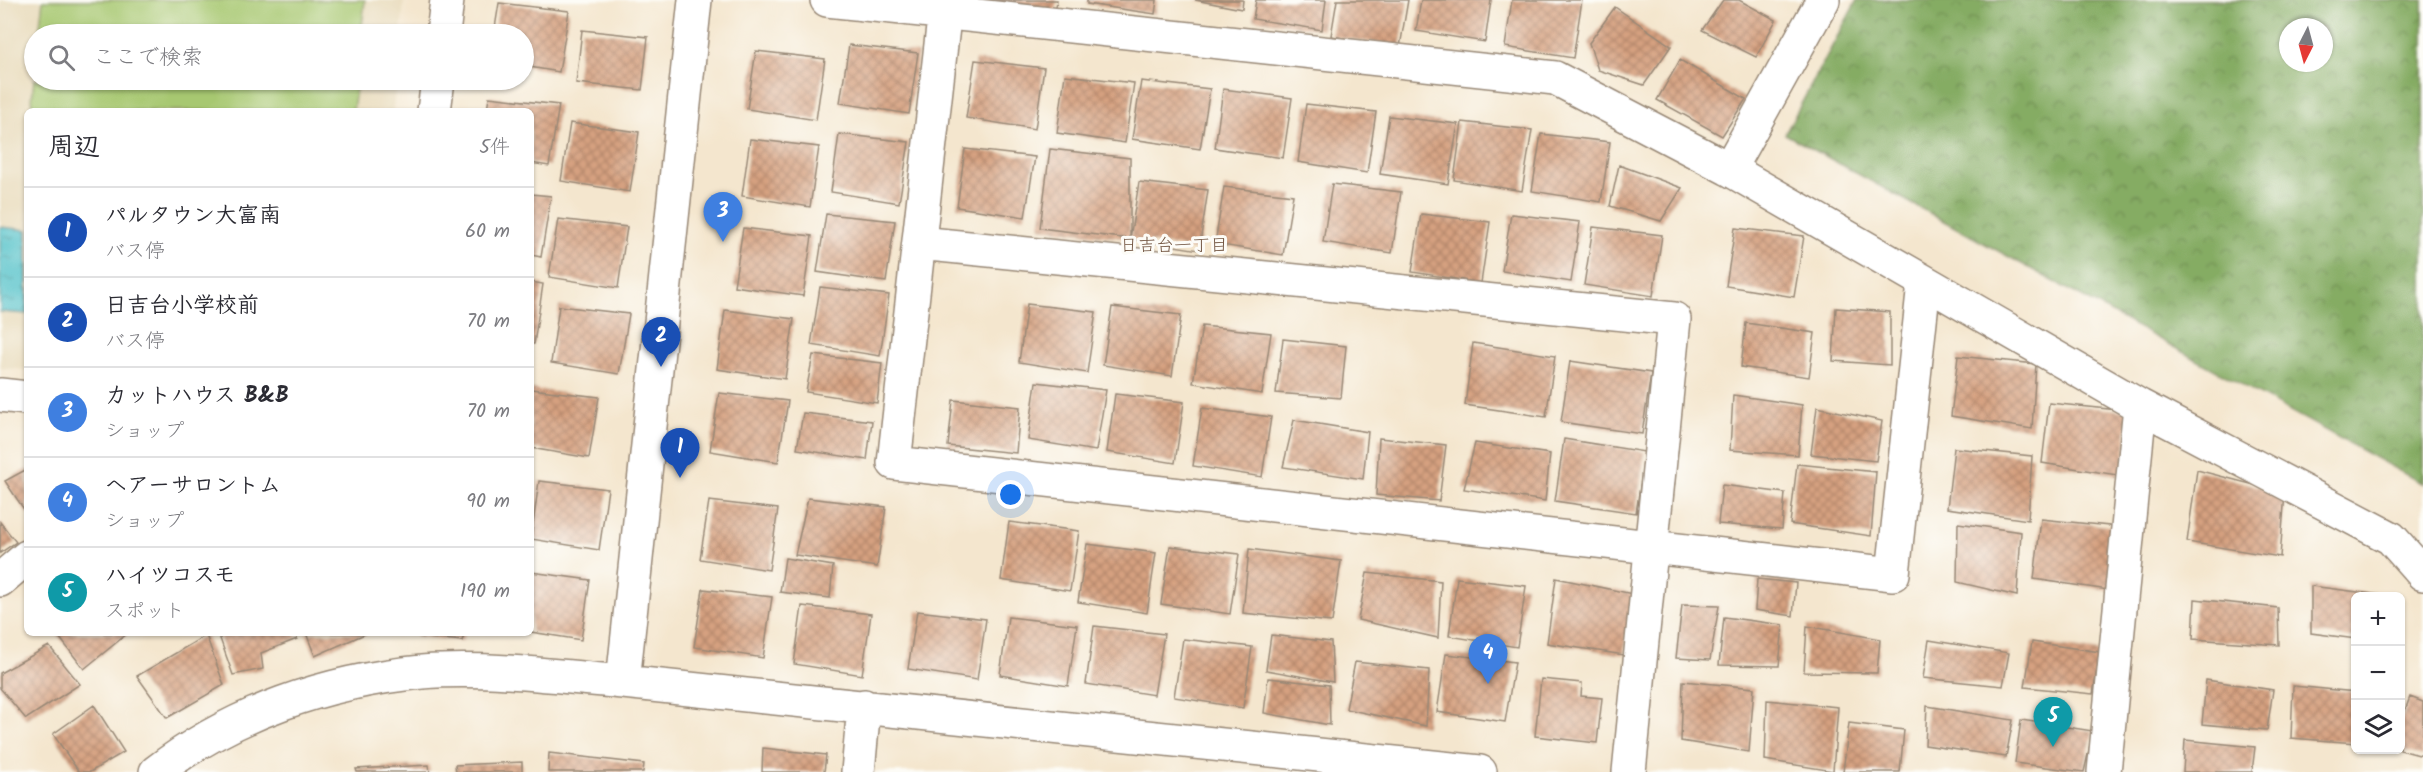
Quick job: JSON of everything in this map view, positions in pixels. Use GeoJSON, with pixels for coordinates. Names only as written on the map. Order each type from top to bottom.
{"type":"FeatureCollection","features":[{"type":"Feature","properties":{"kind":"street"},"geometry":{"type":"LineString","coordinates":[[444,24],[447,0]]}},
{"type":"Feature","properties":{"kind":"street"},"geometry":{"type":"LineString","coordinates":[[623,682],[695,0]]}},
{"type":"Feature","properties":{"kind":"street"},"geometry":{"type":"LineString","coordinates":[[827,0],[945,7],[1555,78],[1729,169],[2140,406],[2391,538],[2423,574]]}},
{"type":"Feature","properties":{"kind":"street"},"geometry":{"type":"LineString","coordinates":[[1729,169],[1823,0]]}},
{"type":"Feature","properties":{"kind":"street"},"geometry":{"type":"LineString","coordinates":[[945,7],[894,463],[1893,574],[1924,283]]}},
{"type":"Feature","properties":{"kind":"street"},"geometry":{"type":"LineString","coordinates":[[434,108],[437,90]]}},
{"type":"Feature","properties":{"kind":"street"},"geometry":{"type":"LineString","coordinates":[[919,243],[1674,319],[1629,772]]}},
{"type":"Feature","properties":{"kind":"street"},"geometry":{"type":"LineString","coordinates":[[0,395],[24,398]]}},
{"type":"Feature","properties":{"kind":"street"},"geometry":{"type":"LineString","coordinates":[[2104,772],[2140,406]]}},
{"type":"Feature","properties":{"kind":"street"},"geometry":{"type":"LineString","coordinates":[[0,580],[24,560]]}},
{"type":"Feature","properties":{"kind":"street"},"geometry":{"type":"LineString","coordinates":[[156,772],[173,759],[233,723],[318,692],[371,679],[424,672],[506,672],[623,682],[1480,772]]}},
{"type":"Feature","properties":{"kind":"street"},"geometry":{"type":"LineString","coordinates":[[858,772],[864,706]]}},
{"type":"Feature","properties":{"kind":"shaded area"},"geometry":{"type":"Polygon","coordinates":[[[0,0],[404,0],[402,24],[24,24],[24,90],[395,90],[393,108],[24,108],[24,370],[0,368],[0,0]]]}},
{"type":"Feature","properties":{"kind":"green space"},"geometry":{"type":"Polygon","coordinates":[[[43,0],[365,0],[362,24],[40,24],[43,0]]]}},
{"type":"Feature","properties":{"kind":"green space"},"geometry":{"type":"Polygon","coordinates":[[[1857,0],[2423,0],[2423,484],[1785,134],[1857,0]]]}},
{"type":"Feature","properties":{"kind":"green space"},"geometry":{"type":"Polygon","coordinates":[[[33,90],[356,90],[353,108],[31,108],[33,90]]]}},
{"type":"Feature","properties":{"kind":"water"},"geometry":{"type":"Polygon","coordinates":[[[0,227],[24,230],[24,314],[0,312],[0,227]]]}},
{"type":"Feature","properties":{"kind":"building"},"geometry":{"type":"Polygon","coordinates":[[[987,0],[1057,0],[1055,15],[986,4],[987,0]]]}},
{"type":"Feature","properties":{"kind":"building"},"geometry":{"type":"Polygon","coordinates":[[[1087,0],[1157,0],[1155,14],[1087,4],[1087,0]]]}},
{"type":"Feature","properties":{"kind":"building"},"geometry":{"type":"Polygon","coordinates":[[[1195,0],[1243,0],[1242,9],[1195,0]]]}},
{"type":"Feature","properties":{"kind":"building"},"geometry":{"type":"Polygon","coordinates":[[[1256,0],[1326,0],[1322,30],[1253,19],[1256,0]]]}},
{"type":"Feature","properties":{"kind":"building"},"geometry":{"type":"Polygon","coordinates":[[[1337,0],[1408,0],[1400,47],[1331,36],[1337,0]]]}},
{"type":"Feature","properties":{"kind":"building"},"geometry":{"type":"Polygon","coordinates":[[[1421,0],[1491,0],[1485,42],[1416,31],[1421,0]]]}},
{"type":"Feature","properties":{"kind":"building"},"geometry":{"type":"Polygon","coordinates":[[[1512,0],[1582,0],[1573,58],[1505,47],[1512,0]]]}},
{"type":"Feature","properties":{"kind":"building"},"geometry":{"type":"Polygon","coordinates":[[[1723,0],[1739,0],[1776,20],[1756,57],[1702,30],[1723,0]]]}},
{"type":"Feature","properties":{"kind":"building"},"geometry":{"type":"Polygon","coordinates":[[[499,3],[569,11],[559,72],[534,68],[534,24],[496,24],[499,3]]]}},
{"type":"Feature","properties":{"kind":"building"},"geometry":{"type":"Polygon","coordinates":[[[1615,7],[1671,46],[1644,85],[1598,70],[1589,43],[1615,7]]]}},
{"type":"Feature","properties":{"kind":"building"},"geometry":{"type":"Polygon","coordinates":[[[582,30],[648,37],[642,90],[576,83],[582,30]]]}},
{"type":"Feature","properties":{"kind":"building"},"geometry":{"type":"Polygon","coordinates":[[[849,45],[918,53],[909,114],[840,103],[849,45]]]}},
{"type":"Feature","properties":{"kind":"building"},"geometry":{"type":"Polygon","coordinates":[[[756,51],[825,59],[816,120],[747,109],[756,51]]]}},
{"type":"Feature","properties":{"kind":"building"},"geometry":{"type":"Polygon","coordinates":[[[975,60],[1044,68],[1035,129],[966,118],[975,60]]]}},
{"type":"Feature","properties":{"kind":"building"},"geometry":{"type":"Polygon","coordinates":[[[1680,60],[1746,99],[1722,136],[1657,100],[1680,60]]]}},
{"type":"Feature","properties":{"kind":"building"},"geometry":{"type":"Polygon","coordinates":[[[1065,75],[1134,83],[1125,143],[1057,133],[1065,75]]]}},
{"type":"Feature","properties":{"kind":"building"},"geometry":{"type":"Polygon","coordinates":[[[1141,81],[1210,89],[1200,149],[1132,139],[1141,81]]]}},
{"type":"Feature","properties":{"kind":"building"},"geometry":{"type":"Polygon","coordinates":[[[1223,89],[1292,98],[1283,158],[1215,148],[1223,89]]]}},
{"type":"Feature","properties":{"kind":"building"},"geometry":{"type":"Polygon","coordinates":[[[489,97],[559,105],[549,166],[534,164],[534,108],[487,108],[489,97]]]}},
{"type":"Feature","properties":{"kind":"building"},"geometry":{"type":"Polygon","coordinates":[[[1306,104],[1376,112],[1367,173],[1298,162],[1306,104]]]}},
{"type":"Feature","properties":{"kind":"building"},"geometry":{"type":"Polygon","coordinates":[[[1389,116],[1458,124],[1448,184],[1380,174],[1389,116]]]}},
{"type":"Feature","properties":{"kind":"building"},"geometry":{"type":"Polygon","coordinates":[[[1462,122],[1532,130],[1522,191],[1454,180],[1462,122]]]}},
{"type":"Feature","properties":{"kind":"building"},"geometry":{"type":"Polygon","coordinates":[[[570,123],[639,132],[630,192],[561,181],[570,123]]]}},
{"type":"Feature","properties":{"kind":"building"},"geometry":{"type":"Polygon","coordinates":[[[839,134],[909,142],[899,203],[831,192],[839,134]]]}},
{"type":"Feature","properties":{"kind":"building"},"geometry":{"type":"Polygon","coordinates":[[[1541,134],[1610,142],[1601,202],[1532,191],[1541,134]]]}},
{"type":"Feature","properties":{"kind":"building"},"geometry":{"type":"Polygon","coordinates":[[[750,139],[819,147],[810,207],[742,196],[750,139]]]}},
{"type":"Feature","properties":{"kind":"building"},"geometry":{"type":"Polygon","coordinates":[[[965,149],[1035,157],[1025,217],[957,207],[965,149]]]}},
{"type":"Feature","properties":{"kind":"building"},"geometry":{"type":"Polygon","coordinates":[[[1050,149],[1130,158],[1130,239],[1040,228],[1050,149]]]}},
{"type":"Feature","properties":{"kind":"building"},"geometry":{"type":"Polygon","coordinates":[[[1619,165],[1682,188],[1661,221],[1610,206],[1619,165]]]}},
{"type":"Feature","properties":{"kind":"building"},"geometry":{"type":"Polygon","coordinates":[[[1139,182],[1208,190],[1199,250],[1130,239],[1139,182]]]}},
{"type":"Feature","properties":{"kind":"building"},"geometry":{"type":"Polygon","coordinates":[[[1332,184],[1401,192],[1392,253],[1323,242],[1332,184]]]}},
{"type":"Feature","properties":{"kind":"building"},"geometry":{"type":"Polygon","coordinates":[[[1224,187],[1293,195],[1283,255],[1215,244],[1224,187]]]}},
{"type":"Feature","properties":{"kind":"building"},"geometry":{"type":"Polygon","coordinates":[[[534,194],[551,196],[541,257],[534,256],[534,194]]]}},
{"type":"Feature","properties":{"kind":"building"},"geometry":{"type":"Polygon","coordinates":[[[826,214],[895,221],[886,282],[817,272],[826,214]]]}},
{"type":"Feature","properties":{"kind":"building"},"geometry":{"type":"Polygon","coordinates":[[[1421,214],[1490,222],[1481,283],[1412,272],[1421,214]]]}},
{"type":"Feature","properties":{"kind":"building"},"geometry":{"type":"Polygon","coordinates":[[[1511,214],[1580,222],[1571,282],[1502,271],[1511,214]]]}},
{"type":"Feature","properties":{"kind":"building"},"geometry":{"type":"Polygon","coordinates":[[[558,219],[627,227],[618,288],[549,277],[558,219]]]}},
{"type":"Feature","properties":{"kind":"building"},"geometry":{"type":"Polygon","coordinates":[[[1593,227],[1662,235],[1653,296],[1584,285],[1593,227]]]}},
{"type":"Feature","properties":{"kind":"building"},"geometry":{"type":"Polygon","coordinates":[[[743,228],[812,236],[803,296],[734,286],[743,228]]]}},
{"type":"Feature","properties":{"kind":"building"},"geometry":{"type":"Polygon","coordinates":[[[1735,228],[1804,236],[1794,297],[1726,286],[1735,228]]]}},
{"type":"Feature","properties":{"kind":"building"},"geometry":{"type":"Polygon","coordinates":[[[534,282],[543,284],[534,344],[534,282]]]}},
{"type":"Feature","properties":{"kind":"building"},"geometry":{"type":"Polygon","coordinates":[[[820,287],[889,295],[880,356],[811,345],[820,287]]]}},
{"type":"Feature","properties":{"kind":"building"},"geometry":{"type":"Polygon","coordinates":[[[1027,304],[1096,312],[1087,373],[1019,362],[1027,304]]]}},
{"type":"Feature","properties":{"kind":"building"},"geometry":{"type":"Polygon","coordinates":[[[559,306],[629,314],[619,374],[551,363],[559,306]]]}},
{"type":"Feature","properties":{"kind":"building"},"geometry":{"type":"Polygon","coordinates":[[[1112,307],[1181,315],[1172,376],[1103,365],[1112,307]]]}},
{"type":"Feature","properties":{"kind":"building"},"geometry":{"type":"Polygon","coordinates":[[[1836,308],[1890,312],[1890,365],[1833,361],[1836,308]]]}},
{"type":"Feature","properties":{"kind":"building"},"geometry":{"type":"Polygon","coordinates":[[[725,310],[794,319],[785,379],[717,369],[725,310]]]}},
{"type":"Feature","properties":{"kind":"building"},"geometry":{"type":"Polygon","coordinates":[[[1746,323],[1815,333],[1809,377],[1741,367],[1746,323]]]}},
{"type":"Feature","properties":{"kind":"building"},"geometry":{"type":"Polygon","coordinates":[[[1202,326],[1271,333],[1262,394],[1193,383],[1202,326]]]}},
{"type":"Feature","properties":{"kind":"building"},"geometry":{"type":"Polygon","coordinates":[[[1283,339],[1346,346],[1341,398],[1276,393],[1283,339]]]}},
{"type":"Feature","properties":{"kind":"building"},"geometry":{"type":"Polygon","coordinates":[[[1473,343],[1555,356],[1546,417],[1465,405],[1473,343]]]}},
{"type":"Feature","properties":{"kind":"building"},"geometry":{"type":"Polygon","coordinates":[[[813,355],[882,363],[877,403],[806,392],[813,355]]]}},
{"type":"Feature","properties":{"kind":"building"},"geometry":{"type":"Polygon","coordinates":[[[1958,356],[2036,364],[2032,429],[1951,416],[1958,356]]]}},
{"type":"Feature","properties":{"kind":"building"},"geometry":{"type":"Polygon","coordinates":[[[1570,361],[1651,373],[1642,434],[1561,422],[1570,361]]]}},
{"type":"Feature","properties":{"kind":"building"},"geometry":{"type":"Polygon","coordinates":[[[1036,382],[1106,390],[1096,451],[1028,440],[1036,382]]]}},
{"type":"Feature","properties":{"kind":"building"},"geometry":{"type":"Polygon","coordinates":[[[534,389],[599,397],[589,458],[534,449],[534,389]]]}},
{"type":"Feature","properties":{"kind":"building"},"geometry":{"type":"Polygon","coordinates":[[[719,393],[788,401],[778,462],[710,451],[719,393]]]}},
{"type":"Feature","properties":{"kind":"building"},"geometry":{"type":"Polygon","coordinates":[[[1115,394],[1184,402],[1175,463],[1107,452],[1115,394]]]}},
{"type":"Feature","properties":{"kind":"building"},"geometry":{"type":"Polygon","coordinates":[[[1733,395],[1802,405],[1798,455],[1730,450],[1733,395]]]}},
{"type":"Feature","properties":{"kind":"building"},"geometry":{"type":"Polygon","coordinates":[[[953,400],[1020,407],[1016,453],[948,446],[953,400]]]}},
{"type":"Feature","properties":{"kind":"building"},"geometry":{"type":"Polygon","coordinates":[[[2049,403],[2128,411],[2123,476],[2042,463],[2049,403]]]}},
{"type":"Feature","properties":{"kind":"building"},"geometry":{"type":"Polygon","coordinates":[[[1817,407],[1882,421],[1876,461],[1811,454],[1817,407]]]}},
{"type":"Feature","properties":{"kind":"building"},"geometry":{"type":"Polygon","coordinates":[[[1202,408],[1271,417],[1262,477],[1193,466],[1202,408]]]}},
{"type":"Feature","properties":{"kind":"building"},"geometry":{"type":"Polygon","coordinates":[[[803,413],[872,421],[867,460],[797,449],[803,413]]]}},
{"type":"Feature","properties":{"kind":"building"},"geometry":{"type":"Polygon","coordinates":[[[1294,420],[1368,432],[1363,479],[1283,467],[1294,420]]]}},
{"type":"Feature","properties":{"kind":"building"},"geometry":{"type":"Polygon","coordinates":[[[1379,438],[1446,445],[1439,501],[1376,495],[1379,438]]]}},
{"type":"Feature","properties":{"kind":"building"},"geometry":{"type":"Polygon","coordinates":[[[1564,439],[1645,452],[1636,513],[1555,501],[1564,439]]]}},
{"type":"Feature","properties":{"kind":"building"},"geometry":{"type":"Polygon","coordinates":[[[1475,443],[1550,454],[1545,501],[1464,489],[1475,443]]]}},
{"type":"Feature","properties":{"kind":"building"},"geometry":{"type":"Polygon","coordinates":[[[1954,448],[2032,456],[2028,520],[1947,508],[1954,448]]]}},
{"type":"Feature","properties":{"kind":"building"},"geometry":{"type":"Polygon","coordinates":[[[1797,464],[1876,472],[1871,536],[1790,524],[1797,464]]]}},
{"type":"Feature","properties":{"kind":"building"},"geometry":{"type":"Polygon","coordinates":[[[2197,470],[2285,493],[2280,557],[2187,542],[2197,470]]]}},
{"type":"Feature","properties":{"kind":"building"},"geometry":{"type":"Polygon","coordinates":[[[24,471],[24,510],[5,481],[24,471]]]}},
{"type":"Feature","properties":{"kind":"building"},"geometry":{"type":"Polygon","coordinates":[[[539,481],[608,489],[599,550],[534,539],[534,517],[539,481]]]}},
{"type":"Feature","properties":{"kind":"building"},"geometry":{"type":"Polygon","coordinates":[[[1722,485],[1785,493],[1782,529],[1718,524],[1722,485]]]}},
{"type":"Feature","properties":{"kind":"building"},"geometry":{"type":"Polygon","coordinates":[[[808,498],[886,507],[877,567],[795,555],[808,498]]]}},
{"type":"Feature","properties":{"kind":"building"},"geometry":{"type":"Polygon","coordinates":[[[709,501],[778,509],[769,570],[700,559],[709,501]]]}},
{"type":"Feature","properties":{"kind":"building"},"geometry":{"type":"Polygon","coordinates":[[[2041,519],[2119,527],[2115,591],[2034,579],[2041,519]]]}},
{"type":"Feature","properties":{"kind":"building"},"geometry":{"type":"Polygon","coordinates":[[[0,522],[16,542],[0,553],[0,522]]]}},
{"type":"Feature","properties":{"kind":"building"},"geometry":{"type":"Polygon","coordinates":[[[1009,522],[1079,531],[1070,591],[1001,580],[1009,522]]]}},
{"type":"Feature","properties":{"kind":"building"},"geometry":{"type":"Polygon","coordinates":[[[1958,523],[2021,532],[2017,596],[1957,582],[1958,523]]]}},
{"type":"Feature","properties":{"kind":"building"},"geometry":{"type":"Polygon","coordinates":[[[1087,544],[1156,553],[1147,613],[1078,602],[1087,544]]]}},
{"type":"Feature","properties":{"kind":"building"},"geometry":{"type":"Polygon","coordinates":[[[1170,546],[1239,554],[1230,614],[1161,604],[1170,546]]]}},
{"type":"Feature","properties":{"kind":"building"},"geometry":{"type":"Polygon","coordinates":[[[1249,549],[1341,561],[1332,622],[1243,613],[1249,549]]]}},
{"type":"Feature","properties":{"kind":"building"},"geometry":{"type":"Polygon","coordinates":[[[785,558],[833,566],[830,598],[780,592],[785,558]]]}},
{"type":"Feature","properties":{"kind":"building"},"geometry":{"type":"Polygon","coordinates":[[[534,572],[590,580],[581,640],[534,632],[534,572]]]}},
{"type":"Feature","properties":{"kind":"building"},"geometry":{"type":"Polygon","coordinates":[[[1367,573],[1441,581],[1438,638],[1358,620],[1367,573]]]}},
{"type":"Feature","properties":{"kind":"building"},"geometry":{"type":"Polygon","coordinates":[[[1457,578],[1526,586],[1517,647],[1449,636],[1457,578]]]}},
{"type":"Feature","properties":{"kind":"building"},"geometry":{"type":"Polygon","coordinates":[[[1556,578],[1633,594],[1624,655],[1547,643],[1556,578]]]}},
{"type":"Feature","properties":{"kind":"building"},"geometry":{"type":"Polygon","coordinates":[[[1757,579],[1796,583],[1793,616],[1755,610],[1757,579]]]}},
{"type":"Feature","properties":{"kind":"building"},"geometry":{"type":"Polygon","coordinates":[[[2311,586],[2358,592],[2351,592],[2351,638],[2311,633],[2311,586]]]}},
{"type":"Feature","properties":{"kind":"building"},"geometry":{"type":"Polygon","coordinates":[[[703,589],[772,597],[763,658],[694,647],[703,589]]]}},
{"type":"Feature","properties":{"kind":"building"},"geometry":{"type":"Polygon","coordinates":[[[2195,599],[2278,608],[2279,645],[2193,639],[2195,599]]]}},
{"type":"Feature","properties":{"kind":"building"},"geometry":{"type":"Polygon","coordinates":[[[1682,605],[1719,606],[1710,660],[1676,658],[1682,605]]]}},
{"type":"Feature","properties":{"kind":"building"},"geometry":{"type":"Polygon","coordinates":[[[802,606],[871,614],[862,675],[794,664],[802,606]]]}},
{"type":"Feature","properties":{"kind":"building"},"geometry":{"type":"Polygon","coordinates":[[[917,611],[986,619],[977,680],[908,669],[917,611]]]}},
{"type":"Feature","properties":{"kind":"building"},"geometry":{"type":"Polygon","coordinates":[[[1008,617],[1077,625],[1068,686],[1000,675],[1008,617]]]}},
{"type":"Feature","properties":{"kind":"building"},"geometry":{"type":"Polygon","coordinates":[[[1724,617],[1783,625],[1779,666],[1719,665],[1724,617]]]}},
{"type":"Feature","properties":{"kind":"building"},"geometry":{"type":"Polygon","coordinates":[[[1094,626],[1164,634],[1154,695],[1086,684],[1094,626]]]}},
{"type":"Feature","properties":{"kind":"building"},"geometry":{"type":"Polygon","coordinates":[[[1807,626],[1880,639],[1877,673],[1804,672],[1807,626]]]}},
{"type":"Feature","properties":{"kind":"building"},"geometry":{"type":"Polygon","coordinates":[[[1271,635],[1331,642],[1333,682],[1266,670],[1271,635]]]}},
{"type":"Feature","properties":{"kind":"building"},"geometry":{"type":"Polygon","coordinates":[[[58,636],[124,636],[84,669],[58,636]]]}},
{"type":"Feature","properties":{"kind":"building"},"geometry":{"type":"Polygon","coordinates":[[[206,636],[224,685],[167,718],[137,676],[206,636]]]}},
{"type":"Feature","properties":{"kind":"building"},"geometry":{"type":"Polygon","coordinates":[[[219,636],[296,636],[297,639],[261,653],[263,669],[233,675],[219,636]]]}},
{"type":"Feature","properties":{"kind":"building"},"geometry":{"type":"Polygon","coordinates":[[[307,636],[360,636],[315,656],[307,636]]]}},
{"type":"Feature","properties":{"kind":"building"},"geometry":{"type":"Polygon","coordinates":[[[416,636],[464,636],[462,641],[416,636]]]}},
{"type":"Feature","properties":{"kind":"building"},"geometry":{"type":"Polygon","coordinates":[[[1183,639],[1252,647],[1243,708],[1174,697],[1183,639]]]}},
{"type":"Feature","properties":{"kind":"building"},"geometry":{"type":"Polygon","coordinates":[[[1929,640],[2009,653],[2003,686],[1923,678],[1929,640]]]}},
{"type":"Feature","properties":{"kind":"building"},"geometry":{"type":"Polygon","coordinates":[[[2032,642],[2100,652],[2093,694],[2025,687],[2032,642]]]}},
{"type":"Feature","properties":{"kind":"building"},"geometry":{"type":"Polygon","coordinates":[[[49,646],[80,684],[26,719],[0,688],[0,673],[49,646]]]}},
{"type":"Feature","properties":{"kind":"building"},"geometry":{"type":"Polygon","coordinates":[[[1446,654],[1515,662],[1505,722],[1437,712],[1446,654]]]}},
{"type":"Feature","properties":{"kind":"building"},"geometry":{"type":"Polygon","coordinates":[[[1355,662],[1429,670],[1426,726],[1346,709],[1355,662]]]}},
{"type":"Feature","properties":{"kind":"building"},"geometry":{"type":"Polygon","coordinates":[[[1268,678],[1329,685],[1330,725],[1264,713],[1268,678]]]}},
{"type":"Feature","properties":{"kind":"building"},"geometry":{"type":"Polygon","coordinates":[[[1541,679],[1582,683],[1581,696],[1602,698],[1597,743],[1535,736],[1541,679]]]}},
{"type":"Feature","properties":{"kind":"building"},"geometry":{"type":"Polygon","coordinates":[[[2206,680],[2273,690],[2267,730],[2202,724],[2206,680]]]}},
{"type":"Feature","properties":{"kind":"building"},"geometry":{"type":"Polygon","coordinates":[[[1683,681],[1754,688],[1749,752],[1681,741],[1683,681]]]}},
{"type":"Feature","properties":{"kind":"building"},"geometry":{"type":"Polygon","coordinates":[[[2293,686],[2351,692],[2351,743],[2291,738],[2293,686]]]}},
{"type":"Feature","properties":{"kind":"building"},"geometry":{"type":"Polygon","coordinates":[[[2410,697],[2423,702],[2423,756],[2405,751],[2405,710],[2410,697]]]}},
{"type":"Feature","properties":{"kind":"building"},"geometry":{"type":"Polygon","coordinates":[[[1767,700],[1838,707],[1833,771],[1765,760],[1767,700]]]}},
{"type":"Feature","properties":{"kind":"building"},"geometry":{"type":"Polygon","coordinates":[[[94,705],[124,752],[90,772],[79,772],[53,734],[94,705]]]}},
{"type":"Feature","properties":{"kind":"building"},"geometry":{"type":"Polygon","coordinates":[[[1927,706],[2013,720],[2006,757],[1925,745],[1927,706]]]}},
{"type":"Feature","properties":{"kind":"building"},"geometry":{"type":"Polygon","coordinates":[[[2021,720],[2093,731],[2084,772],[2015,763],[2021,720]]]}},
{"type":"Feature","properties":{"kind":"building"},"geometry":{"type":"Polygon","coordinates":[[[1849,723],[1904,730],[1900,772],[1843,772],[1849,723]]]}},
{"type":"Feature","properties":{"kind":"building"},"geometry":{"type":"Polygon","coordinates":[[[2185,740],[2255,747],[2252,772],[2183,772],[2185,740]]]}},
{"type":"Feature","properties":{"kind":"building"},"geometry":{"type":"Polygon","coordinates":[[[763,748],[826,755],[824,772],[762,772],[763,748]]]}},
{"type":"Feature","properties":{"kind":"building"},"geometry":{"type":"Polygon","coordinates":[[[549,753],[644,764],[643,772],[548,772],[549,753]]]}},
{"type":"Feature","properties":{"kind":"building"},"geometry":{"type":"Polygon","coordinates":[[[522,762],[522,772],[456,772],[455,765],[522,762]]]}},
{"type":"Feature","properties":{"kind":"building"},"geometry":{"type":"Polygon","coordinates":[[[429,765],[430,772],[357,772],[356,769],[429,765]]]}},
{"type":"Feature","properties":{"kind":"place","name":"カットハウス B&B"},"geometry":{"type":"Point","coordinates":[723,242]}},
{"type":"Feature","properties":{"kind":"place","name":"日吉台小学校前"},"geometry":{"type":"Point","coordinates":[661,367]}},
{"type":"Feature","properties":{"kind":"place","name":"パルタウン大富南"},"geometry":{"type":"Point","coordinates":[680,478]}},
{"type":"Feature","properties":{"kind":"place","name":"ヘアーサロントム"},"geometry":{"type":"Point","coordinates":[1488,684]}},
{"type":"Feature","properties":{"kind":"place","name":"ハイツコスモ"},"geometry":{"type":"Point","coordinates":[2053,747]}},
{"type":"Feature","properties":{"kind":"district","name":"日吉台一丁目"},"geometry":{"type":"Point","coordinates":[1174,245]}}]}
